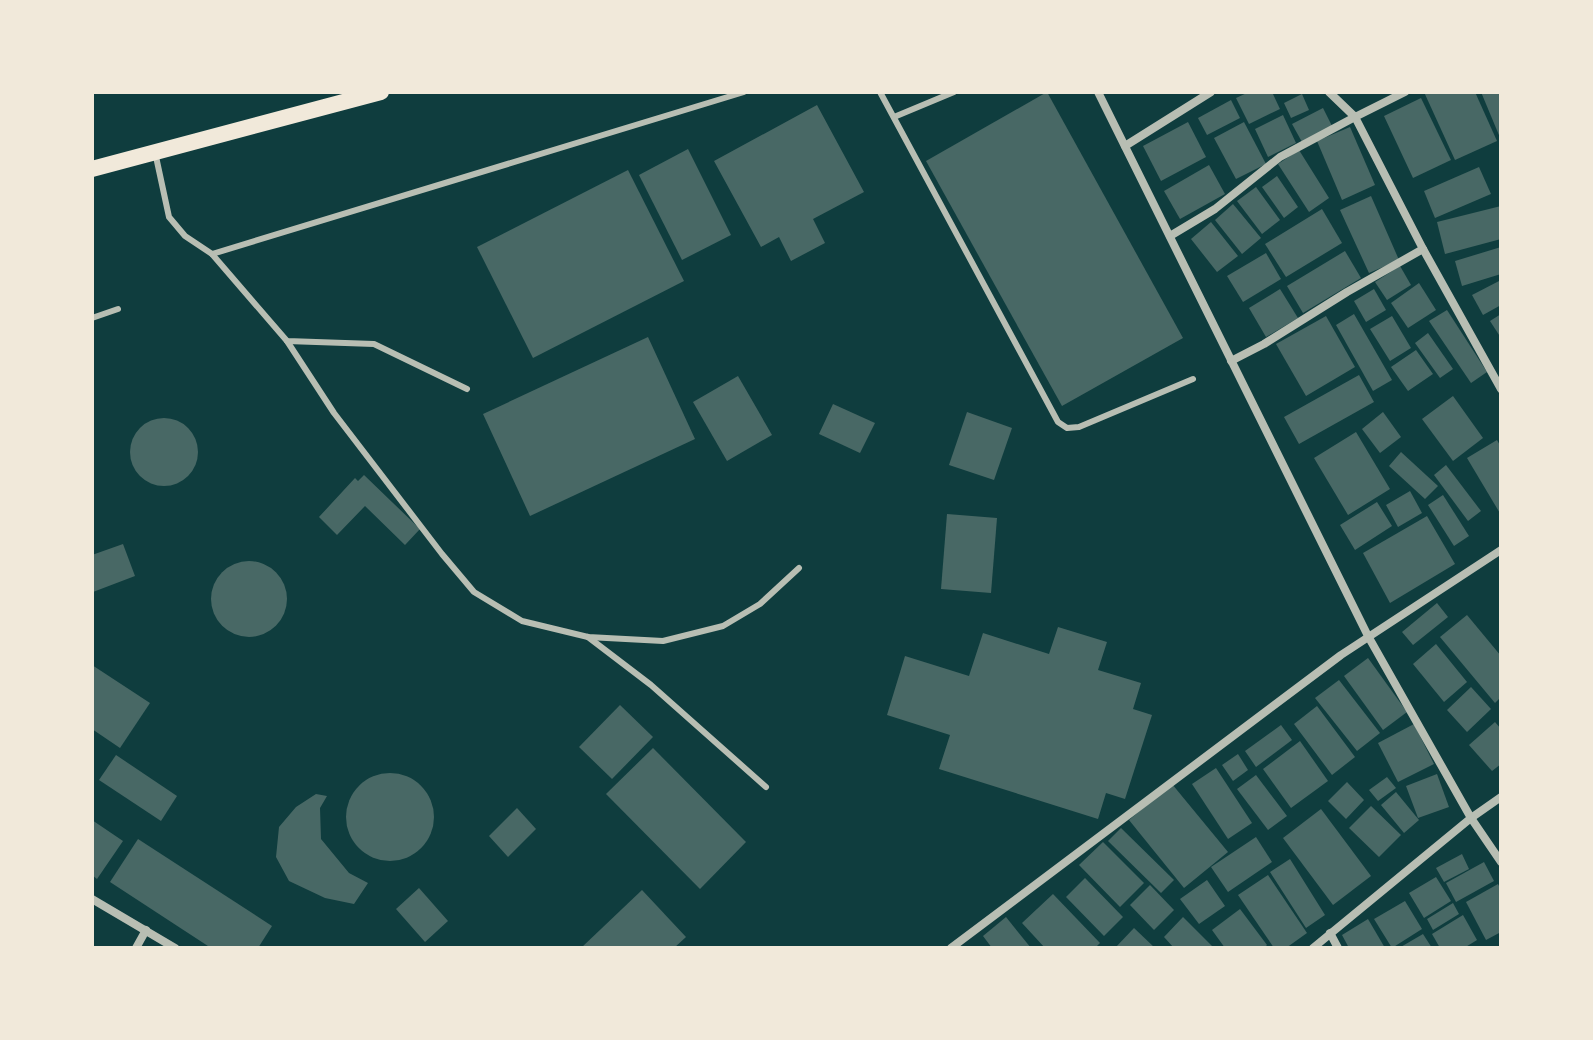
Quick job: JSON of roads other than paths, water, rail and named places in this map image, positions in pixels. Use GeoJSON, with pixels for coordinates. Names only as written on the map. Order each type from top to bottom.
{"type":"FeatureCollection","features":[{"type":"Feature","properties":{"kind":"main road"},"geometry":{"type":"LineString","coordinates":[[92,169],[381,92]]}},
{"type":"Feature","properties":{"kind":"street"},"geometry":{"type":"LineString","coordinates":[[1098,92],[1368,636],[1471,818],[1501,862]]}},
{"type":"Feature","properties":{"kind":"street"},"geometry":{"type":"LineString","coordinates":[[1125,146],[1211,92]]}},
{"type":"Feature","properties":{"kind":"street"},"geometry":{"type":"LineString","coordinates":[[1329,92],[1355,117],[1423,249],[1501,389]]}},
{"type":"Feature","properties":{"kind":"street"},"geometry":{"type":"LineString","coordinates":[[1170,236],[1215,209],[1280,157],[1405,92]]}},
{"type":"Feature","properties":{"kind":"street"},"geometry":{"type":"LineString","coordinates":[[1231,361],[1423,249]]}},
{"type":"Feature","properties":{"kind":"street"},"geometry":{"type":"LineString","coordinates":[[951,948],[1368,636],[1501,550]]}},
{"type":"Feature","properties":{"kind":"street"},"geometry":{"type":"LineString","coordinates":[[1313,948],[1471,818],[1501,797]]}},
{"type":"Feature","properties":{"kind":"street"},"geometry":{"type":"LineString","coordinates":[[92,899],[175,948]]}},
{"type":"Feature","properties":{"kind":"street"},"geometry":{"type":"LineString","coordinates":[[136,948],[146,930]]}},
{"type":"Feature","properties":{"kind":"street"},"geometry":{"type":"LineString","coordinates":[[1330,933],[1338,948]]}},
{"type":"Feature","properties":{"kind":"lane"},"geometry":{"type":"LineString","coordinates":[[212,254],[744,92]]}},
{"type":"Feature","properties":{"kind":"lane"},"geometry":{"type":"LineString","coordinates":[[880,92],[1058,422],[1067,428],[1079,427],[1193,379]]}},
{"type":"Feature","properties":{"kind":"lane"},"geometry":{"type":"LineString","coordinates":[[894,117],[954,92]]}},
{"type":"Feature","properties":{"kind":"lane"},"geometry":{"type":"LineString","coordinates":[[155,151],[169,217],[185,236],[212,254],[287,341],[334,413],[474,592],[522,621],[588,637],[663,641],[723,626],[760,604],[799,568]]}},
{"type":"Feature","properties":{"kind":"lane"},"geometry":{"type":"LineString","coordinates":[[92,318],[118,309]]}},
{"type":"Feature","properties":{"kind":"lane"},"geometry":{"type":"LineString","coordinates":[[287,341],[374,344],[467,389]]}},
{"type":"Feature","properties":{"kind":"lane"},"geometry":{"type":"LineString","coordinates":[[588,637],[651,685],[766,787]]}}]}
